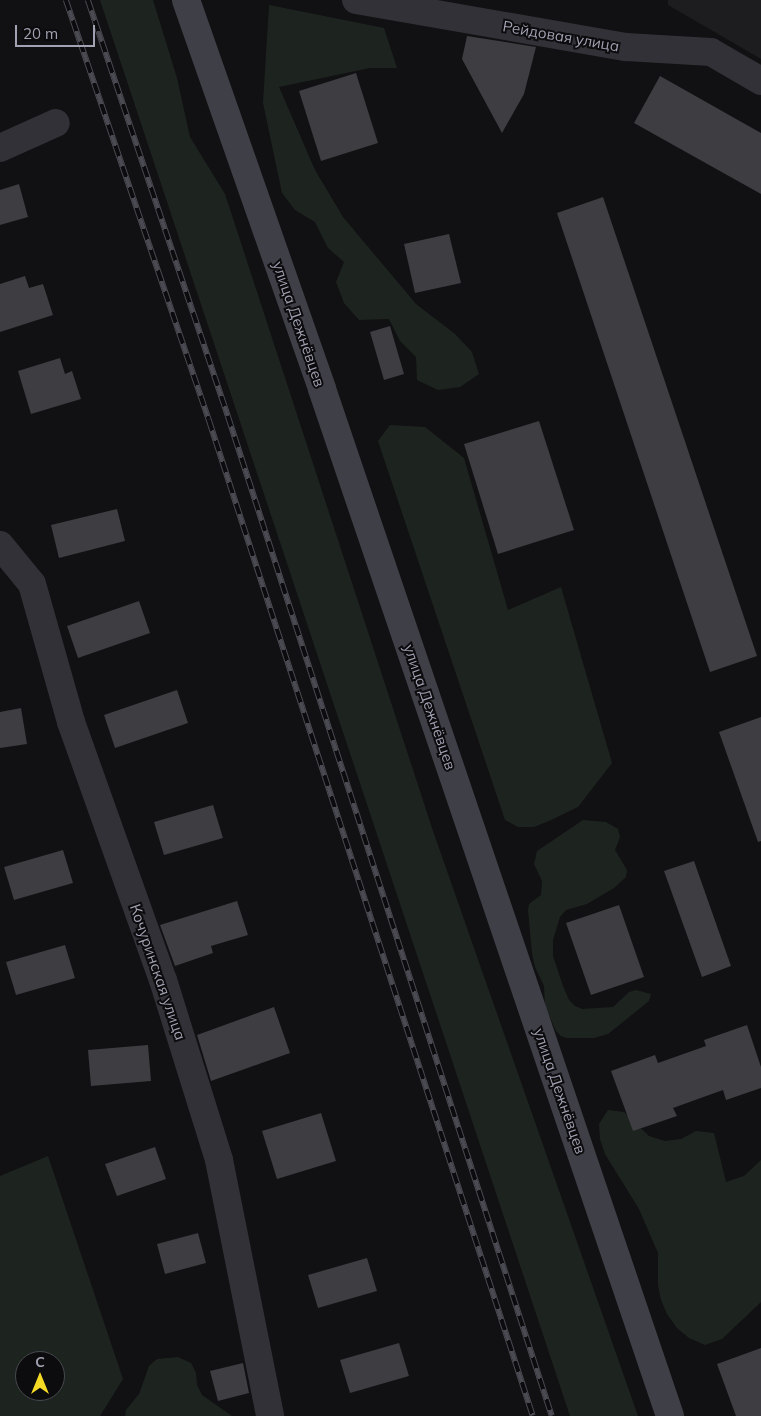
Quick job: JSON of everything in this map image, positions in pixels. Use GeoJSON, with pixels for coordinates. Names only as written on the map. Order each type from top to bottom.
{"type":"FeatureCollection","features":[{"type":"Feature","properties":{"kind":"main road","name":"улица Дежнёвцев"},"geometry":{"type":"LineString","coordinates":[[186,0],[325,399],[670,1416]]}},
{"type":"Feature","properties":{"kind":"street","name":"Рейдовая улица"},"geometry":{"type":"LineString","coordinates":[[356,0],[626,47],[711,52],[761,81]]}},
{"type":"Feature","properties":{"kind":"street"},"geometry":{"type":"LineString","coordinates":[[0,148],[56,124]]}},
{"type":"Feature","properties":{"kind":"street","name":"Кочуринская улица"},"geometry":{"type":"LineString","coordinates":[[0,545],[32,584],[71,722],[162,980],[219,1160],[270,1416]]}},
{"type":"Feature","properties":{"kind":"shaded area"},"geometry":{"type":"Polygon","coordinates":[[[100,0],[153,0],[177,78],[190,137],[225,194],[433,831],[638,1416],[570,1416],[100,0]]]}},
{"type":"Feature","properties":{"kind":"shaded area"},"geometry":{"type":"Polygon","coordinates":[[[668,0],[761,0],[761,59],[668,5],[668,0]]]}},
{"type":"Feature","properties":{"kind":"shaded area"},"geometry":{"type":"Polygon","coordinates":[[[269,5],[384,28],[397,68],[370,68],[279,87],[315,170],[343,217],[416,304],[455,334],[472,352],[479,374],[460,387],[438,390],[417,380],[416,357],[400,341],[389,319],[359,320],[344,303],[336,282],[344,262],[328,248],[315,222],[295,210],[282,193],[263,103],[269,5]]]}},
{"type":"Feature","properties":{"kind":"shaded area"},"geometry":{"type":"Polygon","coordinates":[[[390,425],[425,427],[464,458],[508,610],[561,587],[612,763],[578,807],[534,827],[518,827],[505,820],[378,441],[390,425]]]}},
{"type":"Feature","properties":{"kind":"shaded area"},"geometry":{"type":"Polygon","coordinates":[[[583,820],[606,822],[618,829],[620,837],[615,850],[627,870],[626,877],[614,888],[587,904],[566,910],[560,917],[553,940],[553,956],[563,986],[569,1000],[575,1006],[582,1009],[613,1007],[629,992],[636,990],[651,994],[649,1001],[608,1034],[594,1038],[567,1038],[561,1036],[556,1031],[545,1006],[544,986],[535,967],[532,953],[528,910],[529,904],[541,895],[542,881],[534,864],[537,851],[583,820]]]}},
{"type":"Feature","properties":{"kind":"shaded area"},"geometry":{"type":"Polygon","coordinates":[[[608,1110],[624,1112],[649,1136],[665,1141],[681,1139],[696,1131],[714,1133],[726,1182],[744,1176],[761,1160],[761,1302],[722,1339],[705,1345],[689,1338],[677,1328],[667,1314],[661,1300],[658,1285],[658,1253],[639,1209],[605,1154],[600,1139],[599,1124],[608,1110]]]}},
{"type":"Feature","properties":{"kind":"shaded area"},"geometry":{"type":"Polygon","coordinates":[[[48,1156],[123,1379],[100,1416],[0,1416],[0,1176],[48,1156]]]}},
{"type":"Feature","properties":{"kind":"shaded area"},"geometry":{"type":"Polygon","coordinates":[[[178,1357],[191,1363],[202,1395],[232,1416],[125,1416],[126,1410],[139,1394],[149,1366],[157,1359],[178,1357]]]}},
{"type":"Feature","properties":{"kind":"building"},"geometry":{"type":"Polygon","coordinates":[[[467,36],[536,47],[524,94],[502,133],[462,59],[467,36]]]}},
{"type":"Feature","properties":{"kind":"building"},"geometry":{"type":"Polygon","coordinates":[[[356,73],[378,143],[321,161],[299,91],[356,73]]]}},
{"type":"Feature","properties":{"kind":"building"},"geometry":{"type":"Polygon","coordinates":[[[660,76],[761,133],[761,194],[634,123],[660,76]]]}},
{"type":"Feature","properties":{"kind":"building"},"geometry":{"type":"Polygon","coordinates":[[[19,184],[28,217],[0,225],[0,190],[19,184]]]}},
{"type":"Feature","properties":{"kind":"building"},"geometry":{"type":"Polygon","coordinates":[[[603,197],[757,656],[710,672],[557,213],[603,197]]]}},
{"type":"Feature","properties":{"kind":"building"},"geometry":{"type":"Polygon","coordinates":[[[449,234],[461,283],[415,293],[404,244],[449,234]]]}},
{"type":"Feature","properties":{"kind":"building"},"geometry":{"type":"Polygon","coordinates":[[[25,276],[29,288],[43,284],[53,315],[0,332],[0,284],[25,276]]]}},
{"type":"Feature","properties":{"kind":"building"},"geometry":{"type":"Polygon","coordinates":[[[390,326],[404,374],[384,380],[370,332],[390,326]]]}},
{"type":"Feature","properties":{"kind":"building"},"geometry":{"type":"Polygon","coordinates":[[[60,358],[65,374],[72,371],[81,399],[31,414],[18,371],[60,358]]]}},
{"type":"Feature","properties":{"kind":"building"},"geometry":{"type":"Polygon","coordinates":[[[539,421],[574,530],[498,554],[464,444],[539,421]]]}},
{"type":"Feature","properties":{"kind":"building"},"geometry":{"type":"Polygon","coordinates":[[[117,509],[125,541],[59,558],[51,525],[117,509]]]}},
{"type":"Feature","properties":{"kind":"building"},"geometry":{"type":"Polygon","coordinates":[[[139,601],[150,633],[78,658],[67,626],[139,601]]]}},
{"type":"Feature","properties":{"kind":"building"},"geometry":{"type":"Polygon","coordinates":[[[177,690],[188,723],[115,748],[104,715],[177,690]]]}},
{"type":"Feature","properties":{"kind":"building"},"geometry":{"type":"Polygon","coordinates":[[[21,708],[27,744],[0,748],[0,712],[21,708]]]}},
{"type":"Feature","properties":{"kind":"building"},"geometry":{"type":"Polygon","coordinates":[[[761,717],[761,841],[758,842],[719,732],[761,717]]]}},
{"type":"Feature","properties":{"kind":"building"},"geometry":{"type":"Polygon","coordinates":[[[213,805],[223,838],[164,855],[154,822],[213,805]]]}},
{"type":"Feature","properties":{"kind":"building"},"geometry":{"type":"Polygon","coordinates":[[[63,850],[73,883],[14,900],[4,867],[63,850]]]}},
{"type":"Feature","properties":{"kind":"building"},"geometry":{"type":"Polygon","coordinates":[[[694,861],[731,966],[702,977],[664,871],[694,861]]]}},
{"type":"Feature","properties":{"kind":"building"},"geometry":{"type":"Polygon","coordinates":[[[237,901],[248,935],[211,946],[213,953],[175,966],[160,925],[237,901]]]}},
{"type":"Feature","properties":{"kind":"building"},"geometry":{"type":"Polygon","coordinates":[[[619,905],[644,977],[591,995],[566,923],[619,905]]]}},
{"type":"Feature","properties":{"kind":"building"},"geometry":{"type":"Polygon","coordinates":[[[65,945],[75,978],[16,995],[6,962],[65,945]]]}},
{"type":"Feature","properties":{"kind":"building"},"geometry":{"type":"Polygon","coordinates":[[[274,1007],[290,1053],[211,1081],[197,1035],[274,1007]]]}},
{"type":"Feature","properties":{"kind":"building"},"geometry":{"type":"Polygon","coordinates":[[[747,1025],[761,1067],[761,1088],[726,1100],[723,1090],[673,1108],[677,1116],[633,1131],[611,1071],[655,1055],[658,1063],[706,1046],[704,1040],[747,1025]]]}},
{"type":"Feature","properties":{"kind":"building"},"geometry":{"type":"Polygon","coordinates":[[[148,1045],[151,1081],[91,1086],[88,1050],[148,1045]]]}},
{"type":"Feature","properties":{"kind":"building"},"geometry":{"type":"Polygon","coordinates":[[[321,1113],[336,1161],[277,1179],[262,1131],[321,1113]]]}},
{"type":"Feature","properties":{"kind":"building"},"geometry":{"type":"Polygon","coordinates":[[[155,1147],[166,1179],[117,1196],[105,1164],[155,1147]]]}},
{"type":"Feature","properties":{"kind":"building"},"geometry":{"type":"Polygon","coordinates":[[[198,1233],[206,1263],[165,1274],[157,1244],[198,1233]]]}},
{"type":"Feature","properties":{"kind":"building"},"geometry":{"type":"Polygon","coordinates":[[[367,1258],[377,1291],[318,1308],[308,1275],[367,1258]]]}},
{"type":"Feature","properties":{"kind":"building"},"geometry":{"type":"Polygon","coordinates":[[[399,1343],[409,1376],[350,1393],[340,1360],[399,1343]]]}},
{"type":"Feature","properties":{"kind":"building"},"geometry":{"type":"Polygon","coordinates":[[[761,1348],[761,1416],[736,1416],[717,1364],[761,1348]]]}},
{"type":"Feature","properties":{"kind":"building"},"geometry":{"type":"Polygon","coordinates":[[[243,1363],[249,1393],[218,1401],[210,1371],[243,1363]]]}},
{"type":"Feature","properties":{"kind":"railway"},"geometry":{"type":"LineString","coordinates":[[66,0],[209,420],[533,1416]]}},
{"type":"Feature","properties":{"kind":"railway"},"geometry":{"type":"LineString","coordinates":[[88,0],[228,416],[552,1416]]}}]}
